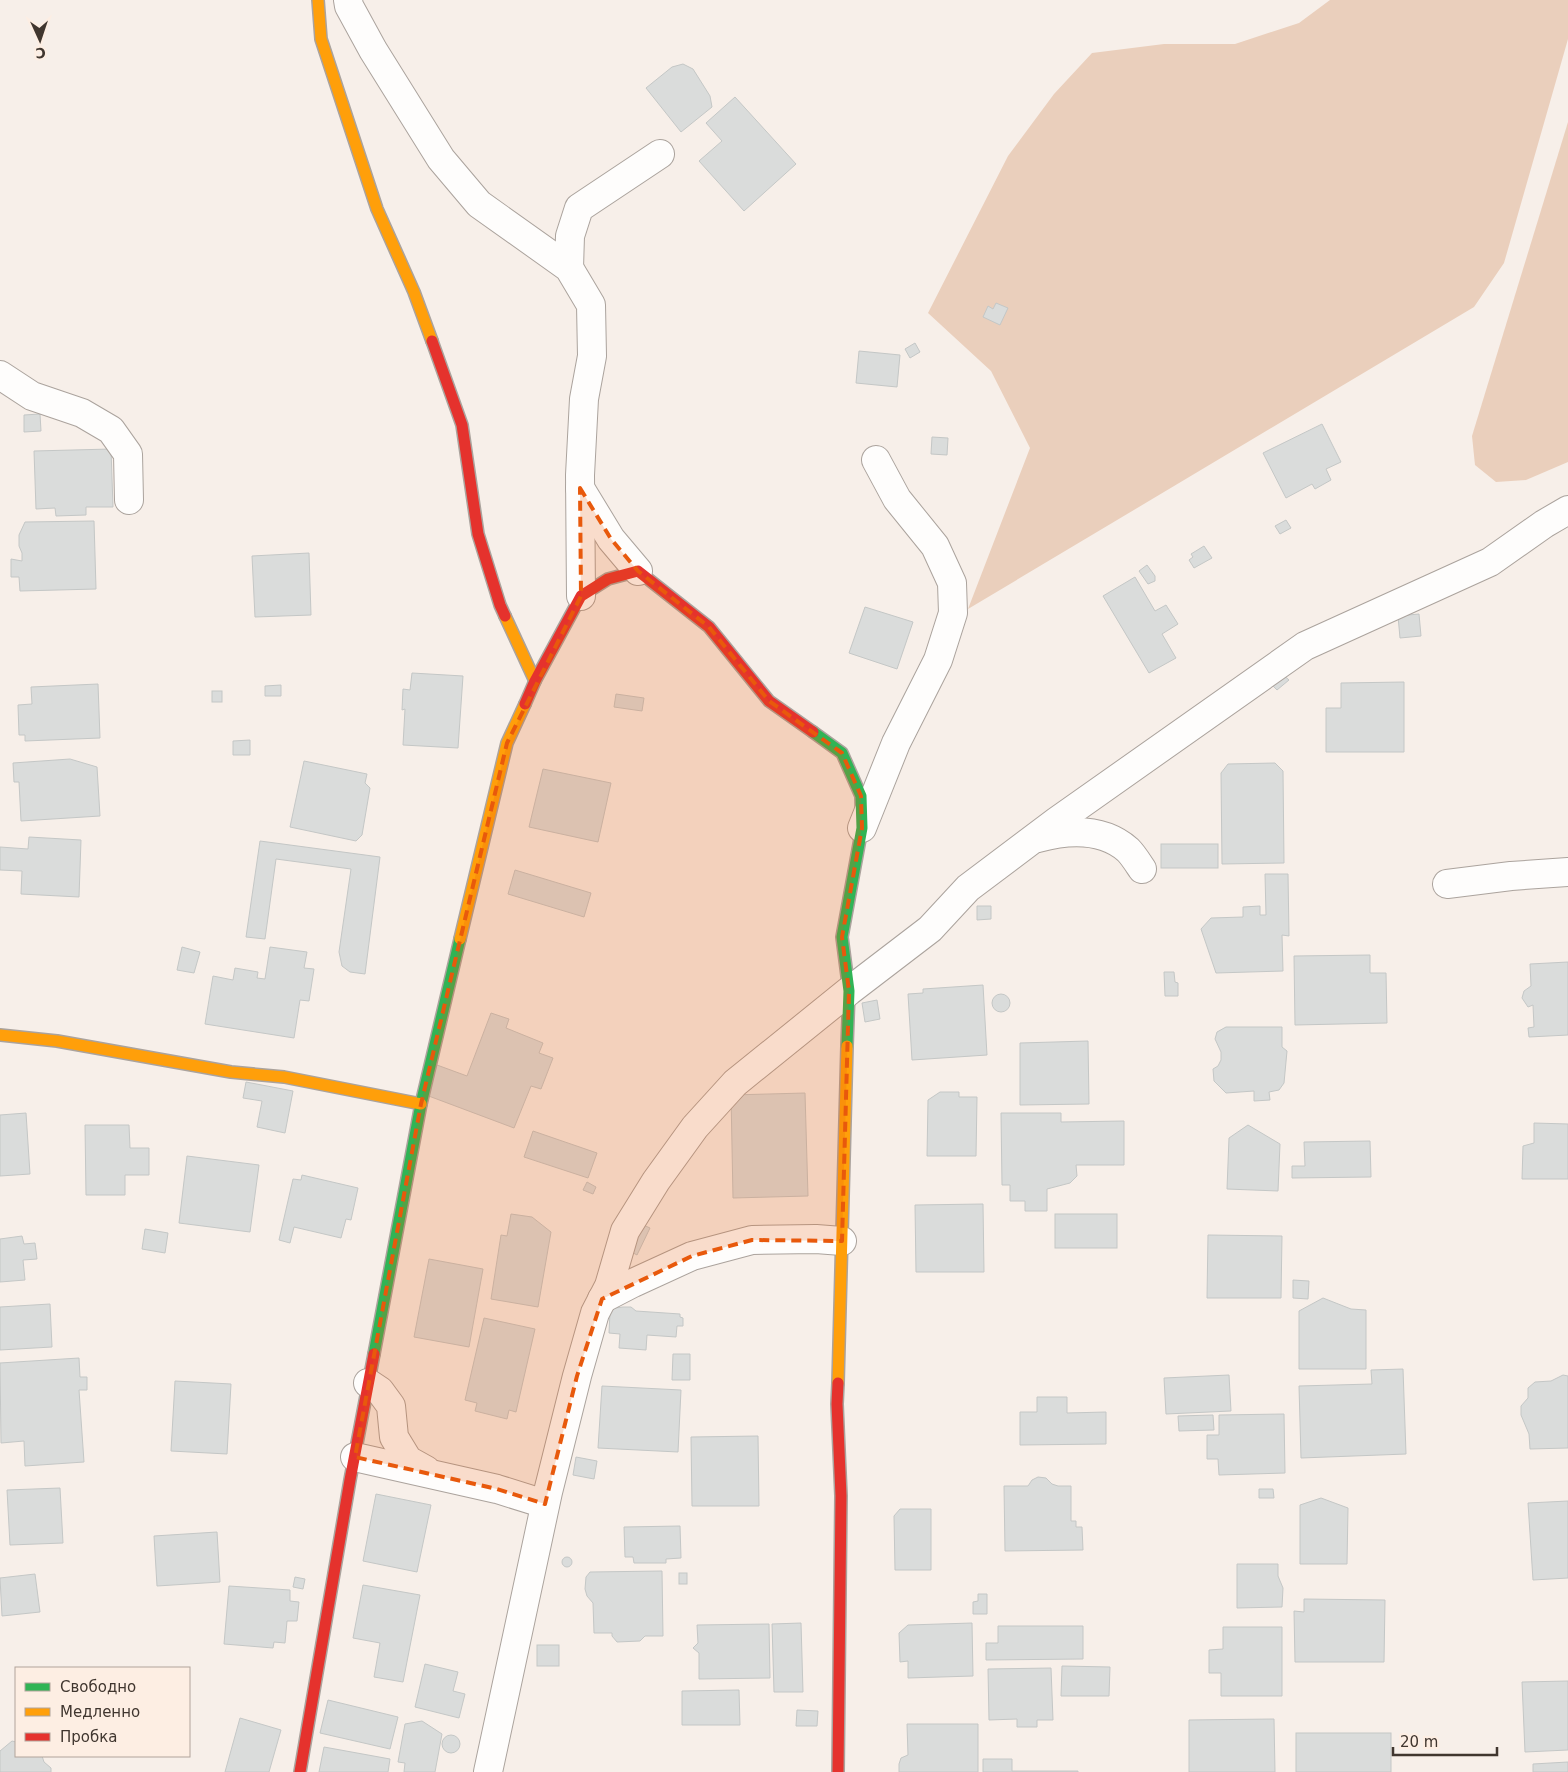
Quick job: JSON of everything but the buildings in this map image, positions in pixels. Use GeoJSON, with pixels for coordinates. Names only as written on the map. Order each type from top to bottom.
{"type":"FeatureCollection","features":[{"type":"Feature","properties":{"kind":"street"},"geometry":{"type":"LineString","coordinates":[[318,0],[321,39],[377,209],[414,292],[462,425],[478,534],[500,605],[535,681]]}},
{"type":"Feature","properties":{"kind":"street"},"geometry":{"type":"LineString","coordinates":[[300,1772],[368,1383],[420,1104],[507,743],[535,681],[580,596],[580,488],[584,399],[592,356],[591,305],[569,268],[478,204],[441,158],[373,50],[349,6],[348,0]]}},
{"type":"Feature","properties":{"kind":"street"},"geometry":{"type":"LineString","coordinates":[[569,268],[570,236],[579,208],[660,154]]}},
{"type":"Feature","properties":{"kind":"street"},"geometry":{"type":"LineString","coordinates":[[0,375],[32,396],[82,413],[111,430],[128,454],[129,500]]}},
{"type":"Feature","properties":{"kind":"street"},"geometry":{"type":"LineString","coordinates":[[838,1772],[841,1496],[838,1404],[849,991],[842,936],[862,828],[896,743],[938,660],[952,613],[952,584],[935,546],[897,499],[876,460]]}},
{"type":"Feature","properties":{"kind":"street"},"geometry":{"type":"LineString","coordinates":[[580,488],[611,539],[638,572],[709,628],[769,701],[842,753],[861,796],[862,828]]}},
{"type":"Feature","properties":{"kind":"street"},"geometry":{"type":"LineString","coordinates":[[488,1772],[545,1504],[595,1313],[609,1286],[625,1231],[656,1181],[695,1127],[735,1083],[849,991],[930,929],[968,888],[1031,840],[1304,646],[1490,562],[1544,524],[1568,510]]}},
{"type":"Feature","properties":{"kind":"street"},"geometry":{"type":"LineString","coordinates":[[580,596],[608,579],[638,572]]}},
{"type":"Feature","properties":{"kind":"street"},"geometry":{"type":"LineString","coordinates":[[1031,840],[1054,834],[1082,832],[1110,838],[1128,851],[1142,869]]}},
{"type":"Feature","properties":{"kind":"street"},"geometry":{"type":"LineString","coordinates":[[1447,884],[1511,876],[1568,872]]}},
{"type":"Feature","properties":{"kind":"street"},"geometry":{"type":"LineString","coordinates":[[0,1035],[57,1041],[232,1072],[284,1077],[420,1104]]}},
{"type":"Feature","properties":{"kind":"street"},"geometry":{"type":"LineString","coordinates":[[602,1299],[692,1256],[752,1240],[816,1239],[842,1241]]}},
{"type":"Feature","properties":{"kind":"street"},"geometry":{"type":"LineString","coordinates":[[368,1383],[380,1391],[391,1406],[394,1437],[408,1460],[430,1472]]}},
{"type":"Feature","properties":{"kind":"street"},"geometry":{"type":"LineString","coordinates":[[355,1457],[430,1472],[497,1489],[545,1504]]}},
{"type":"Feature","properties":{"kind":"highlighted area"},"geometry":{"type":"Polygon","coordinates":[[[580,488],[611,539],[638,571],[709,627],[769,701],[842,753],[861,796],[862,828],[842,937],[849,991],[842,1241],[752,1240],[692,1256],[602,1299],[577,1376],[545,1504],[497,1489],[355,1457],[421,1104],[507,743],[581,596],[580,488]]]}},
{"type":"Feature","properties":{"kind":"shaded area"},"geometry":{"type":"Polygon","coordinates":[[[1330,0],[1568,0],[1568,39],[1504,263],[1474,307],[968,609],[1030,448],[991,371],[928,313],[1008,156],[1054,94],[1092,53],[1164,44],[1235,44],[1299,23],[1330,0]]]}},
{"type":"Feature","properties":{"kind":"shaded area"},"geometry":{"type":"Polygon","coordinates":[[[1568,122],[1568,462],[1526,480],[1496,482],[1475,465],[1472,436],[1568,122]]]}},
{"type":"Feature","properties":{"kind":"traffic: fast"},"geometry":{"type":"LineString","coordinates":[[813,732],[842,753],[861,796],[862,828],[842,937],[849,991],[847,1046]]}},
{"type":"Feature","properties":{"kind":"traffic: fast"},"geometry":{"type":"LineString","coordinates":[[374,1354],[421,1104],[460,939]]}},
{"type":"Feature","properties":{"kind":"traffic: slow"},"geometry":{"type":"LineString","coordinates":[[318,0],[321,39],[377,209],[414,292],[432,341]]}},
{"type":"Feature","properties":{"kind":"traffic: slow"},"geometry":{"type":"LineString","coordinates":[[505,616],[535,681]]}},
{"type":"Feature","properties":{"kind":"traffic: slow"},"geometry":{"type":"LineString","coordinates":[[460,939],[507,743],[525,704]]}},
{"type":"Feature","properties":{"kind":"traffic: slow"},"geometry":{"type":"LineString","coordinates":[[0,1035],[57,1041],[231,1072],[284,1077],[421,1104]]}},
{"type":"Feature","properties":{"kind":"traffic: slow"},"geometry":{"type":"LineString","coordinates":[[838,1383],[847,1046]]}},
{"type":"Feature","properties":{"kind":"traffic: jam"},"geometry":{"type":"LineString","coordinates":[[432,341],[462,425],[478,534],[505,616]]}},
{"type":"Feature","properties":{"kind":"traffic: jam"},"geometry":{"type":"LineString","coordinates":[[525,704],[535,681],[581,596],[608,579],[638,571],[709,627],[769,701],[813,732]]}},
{"type":"Feature","properties":{"kind":"traffic: jam"},"geometry":{"type":"LineString","coordinates":[[300,1772],[350,1480],[374,1354]]}},
{"type":"Feature","properties":{"kind":"traffic: jam"},"geometry":{"type":"LineString","coordinates":[[838,1383],[837,1404],[841,1496],[838,1772]]}}]}
